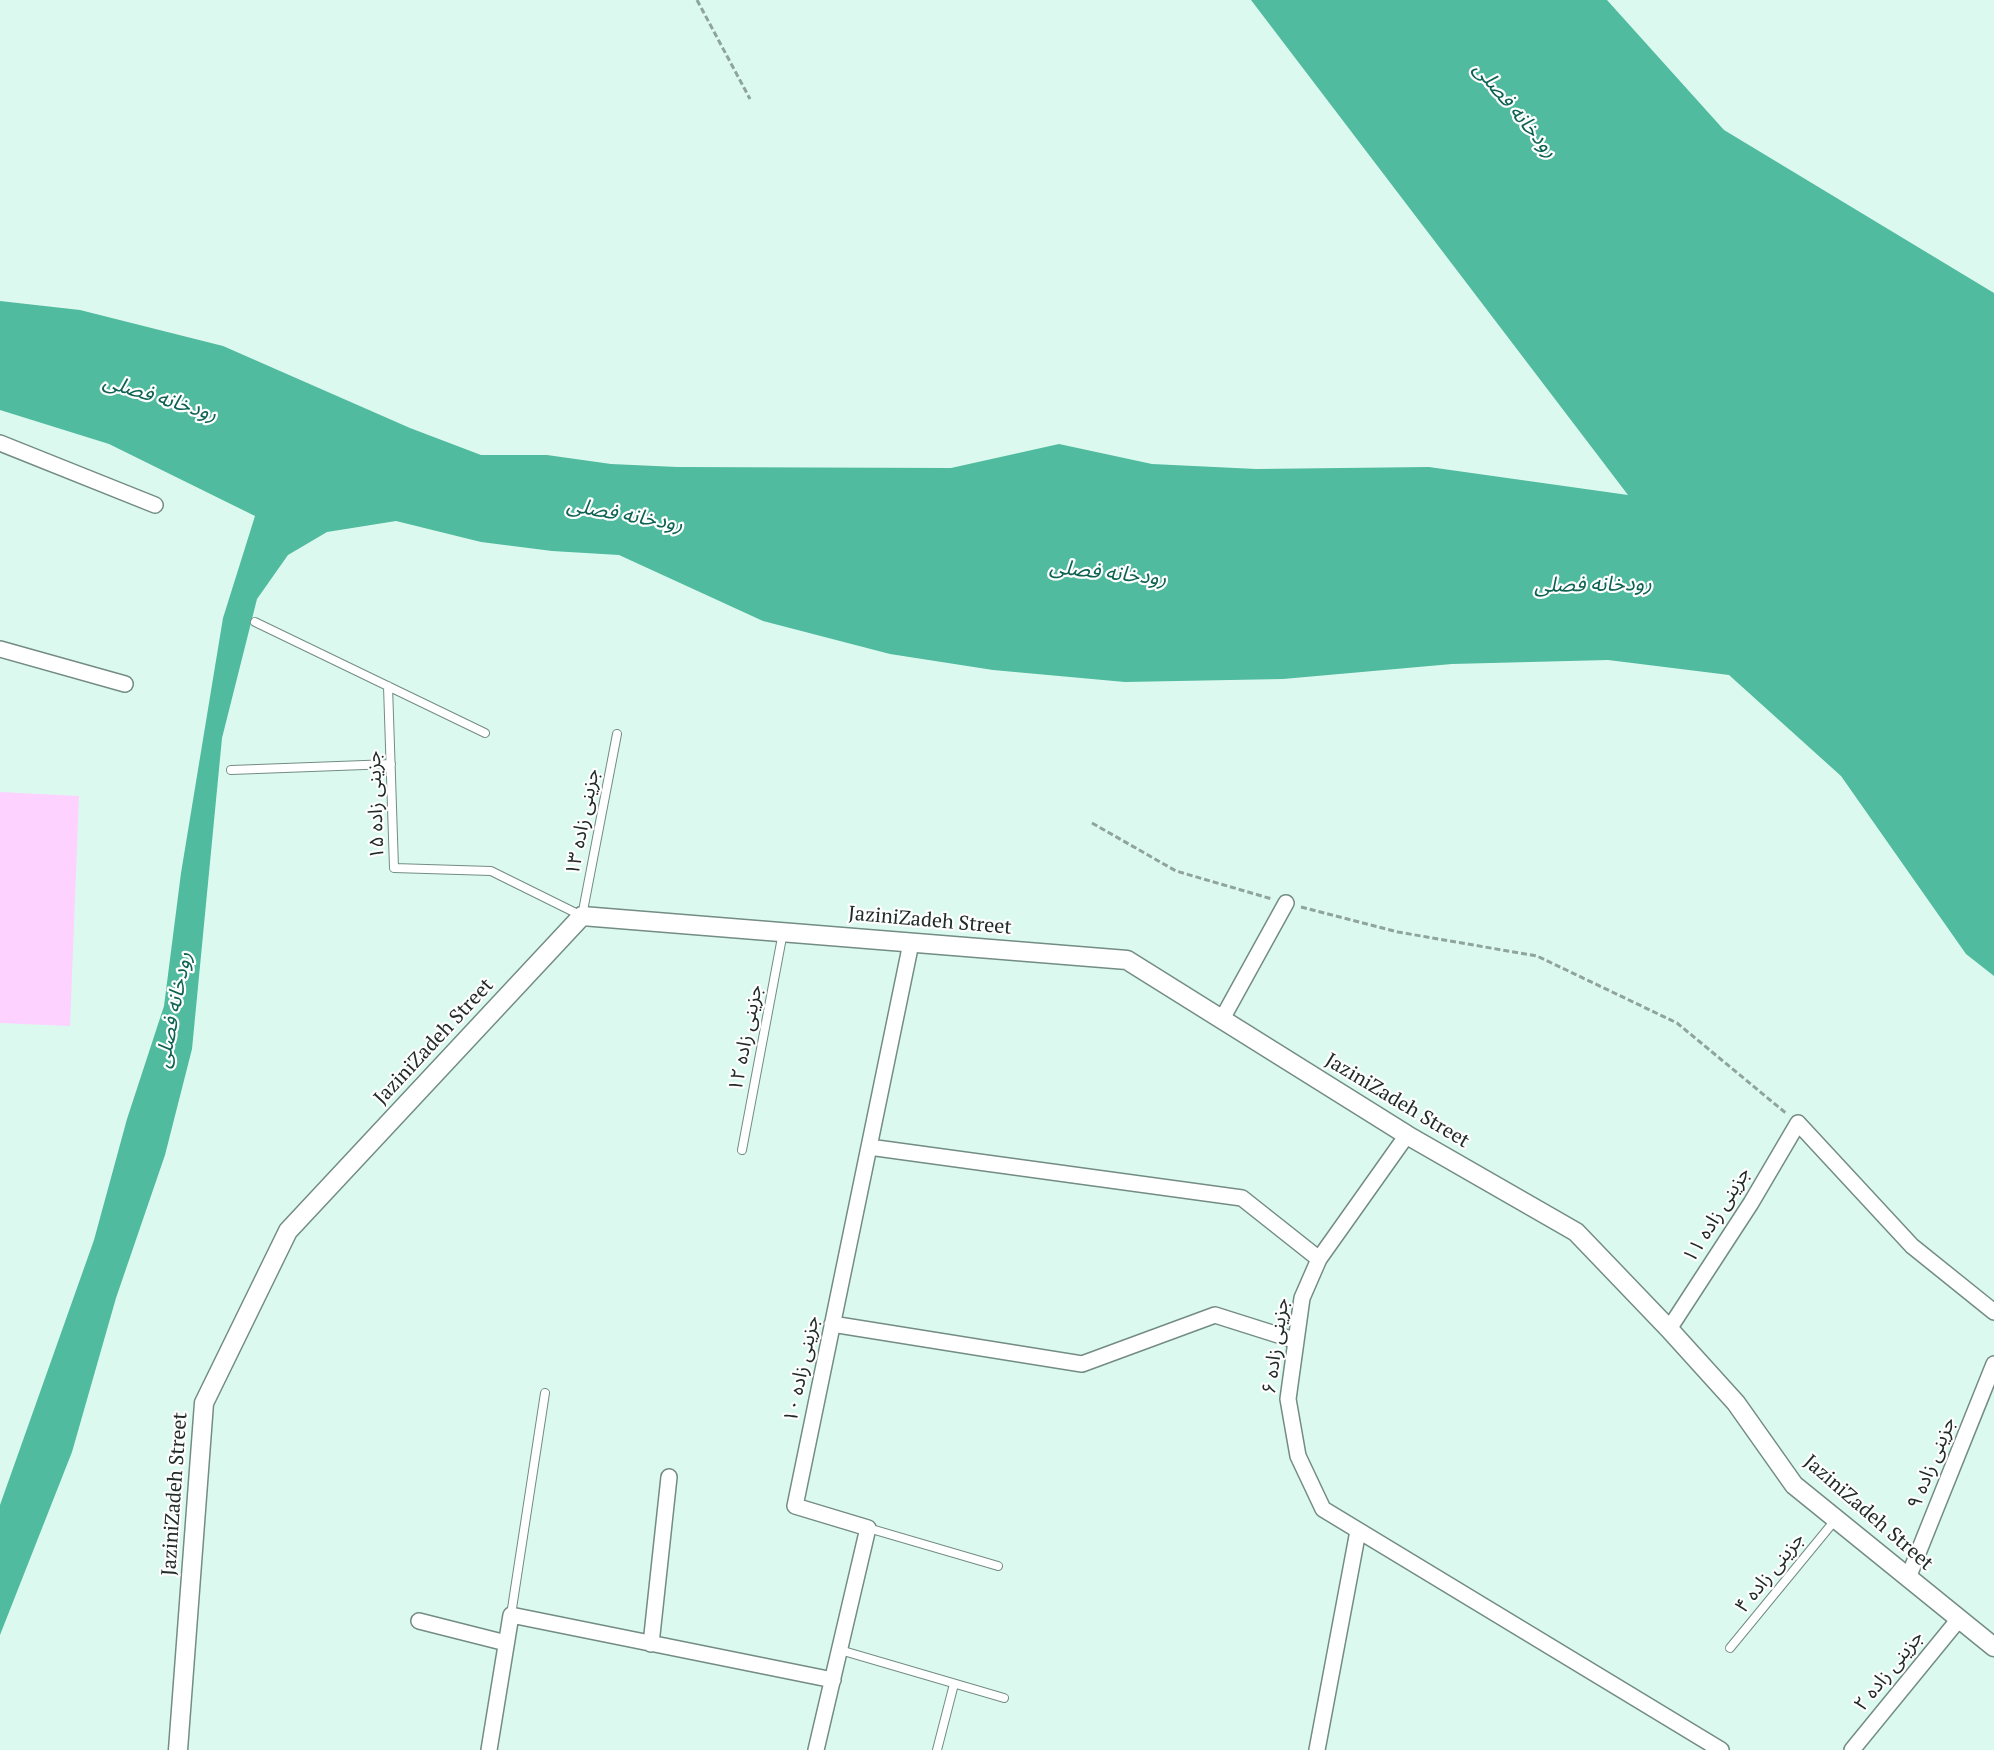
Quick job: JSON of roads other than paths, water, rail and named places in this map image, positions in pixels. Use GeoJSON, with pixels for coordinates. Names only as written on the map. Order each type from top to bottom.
{"type":"FeatureCollection","features":[{"type":"Feature","properties":{"kind":"street"},"geometry":{"type":"LineString","coordinates":[[0,443],[155,505]]}},
{"type":"Feature","properties":{"kind":"street"},"geometry":{"type":"LineString","coordinates":[[0,649],[125,684]]}},
{"type":"Feature","properties":{"kind":"street"},"geometry":{"type":"LineString","coordinates":[[1222,1019],[1286,903]]}},
{"type":"Feature","properties":{"kind":"street","name":"JaziniZadeh Street"},"geometry":{"type":"LineString","coordinates":[[178,1750],[204,1403],[288,1231],[582,916],[1127,960],[1407,1135],[1576,1232],[1736,1403],[1794,1485],[1994,1647]]}},
{"type":"Feature","properties":{"kind":"street","name":"جزینی زاده ۱۰"},"geometry":{"type":"LineString","coordinates":[[868,1528],[795,1506],[911,943]]}},
{"type":"Feature","properties":{"kind":"street","name":"جزینی زاده ۱۱"},"geometry":{"type":"LineString","coordinates":[[1669,1329],[1751,1203],[1798,1123],[1912,1246],[1994,1312]]}},
{"type":"Feature","properties":{"kind":"street","name":"جزینی زاده ۶"},"geometry":{"type":"LineString","coordinates":[[1407,1135],[1319,1259],[1302,1298],[1294,1340],[1288,1399],[1298,1456],[1323,1509],[1721,1750]]}},
{"type":"Feature","properties":{"kind":"street"},"geometry":{"type":"LineString","coordinates":[[869,1147],[1242,1198],[1319,1259]]}},
{"type":"Feature","properties":{"kind":"street"},"geometry":{"type":"LineString","coordinates":[[832,1324],[1082,1364],[1215,1315],[1294,1340]]}},
{"type":"Feature","properties":{"kind":"street","name":"جزینی زاده ۹"},"geometry":{"type":"LineString","coordinates":[[1908,1578],[1994,1364]]}},
{"type":"Feature","properties":{"kind":"street"},"geometry":{"type":"LineString","coordinates":[[651,1644],[669,1477]]}},
{"type":"Feature","properties":{"kind":"street"},"geometry":{"type":"LineString","coordinates":[[816,1750],[868,1528]]}},
{"type":"Feature","properties":{"kind":"street"},"geometry":{"type":"LineString","coordinates":[[1317,1750],[1358,1531]]}},
{"type":"Feature","properties":{"kind":"street"},"geometry":{"type":"LineString","coordinates":[[489,1750],[511,1615],[833,1680]]}},
{"type":"Feature","properties":{"kind":"street","name":"جزینی زاده ۲"},"geometry":{"type":"LineString","coordinates":[[1852,1750],[1959,1619]]}},
{"type":"Feature","properties":{"kind":"street"},"geometry":{"type":"LineString","coordinates":[[419,1621],[506,1643]]}},
{"type":"Feature","properties":{"kind":"lane"},"geometry":{"type":"LineString","coordinates":[[255,622],[484,733]]}},
{"type":"Feature","properties":{"kind":"lane","name":"جزینی زاده ۱۵"},"geometry":{"type":"LineString","coordinates":[[388,686],[394,868],[491,871],[582,916]]}},
{"type":"Feature","properties":{"kind":"lane","name":"جزینی زاده ۱۳"},"geometry":{"type":"LineString","coordinates":[[582,916],[617,734]]}},
{"type":"Feature","properties":{"kind":"lane"},"geometry":{"type":"LineString","coordinates":[[231,770],[391,764]]}},
{"type":"Feature","properties":{"kind":"lane","name":"جزینی زاده ۱۲"},"geometry":{"type":"LineString","coordinates":[[742,1150],[783,932]]}},
{"type":"Feature","properties":{"kind":"lane"},"geometry":{"type":"LineString","coordinates":[[511,1615],[545,1393]]}},
{"type":"Feature","properties":{"kind":"lane","name":"جزینی زاده ۴"},"geometry":{"type":"LineString","coordinates":[[1730,1648],[1836,1519]]}},
{"type":"Feature","properties":{"kind":"lane"},"geometry":{"type":"LineString","coordinates":[[868,1528],[998,1566]]}},
{"type":"Feature","properties":{"kind":"lane"},"geometry":{"type":"LineString","coordinates":[[840,1650],[1004,1698]]}},
{"type":"Feature","properties":{"kind":"lane"},"geometry":{"type":"LineString","coordinates":[[938,1750],[954,1684]]}},
{"type":"Feature","properties":{"kind":"water","name":"رودخانه فصلی"},"geometry":{"type":"Polygon","coordinates":[[[1251,0],[1607,0],[1724,130],[1994,293],[1994,976],[1966,954],[1841,776],[1729,675],[1608,660],[1452,664],[1283,679],[1125,682],[993,670],[890,654],[763,621],[619,555],[552,551],[481,542],[396,521],[327,532],[288,555],[257,599],[222,738],[192,1049],[165,1155],[116,1298],[72,1452],[0,1635],[0,1505],[94,1240],[127,1119],[164,1006],[181,873],[223,618],[255,516],[109,444],[0,410],[0,301],[80,310],[223,346],[410,428],[481,455],[547,455],[611,464],[677,467],[951,468],[1059,444],[1152,464],[1256,469],[1429,467],[1628,495],[1251,0]]]}}]}
